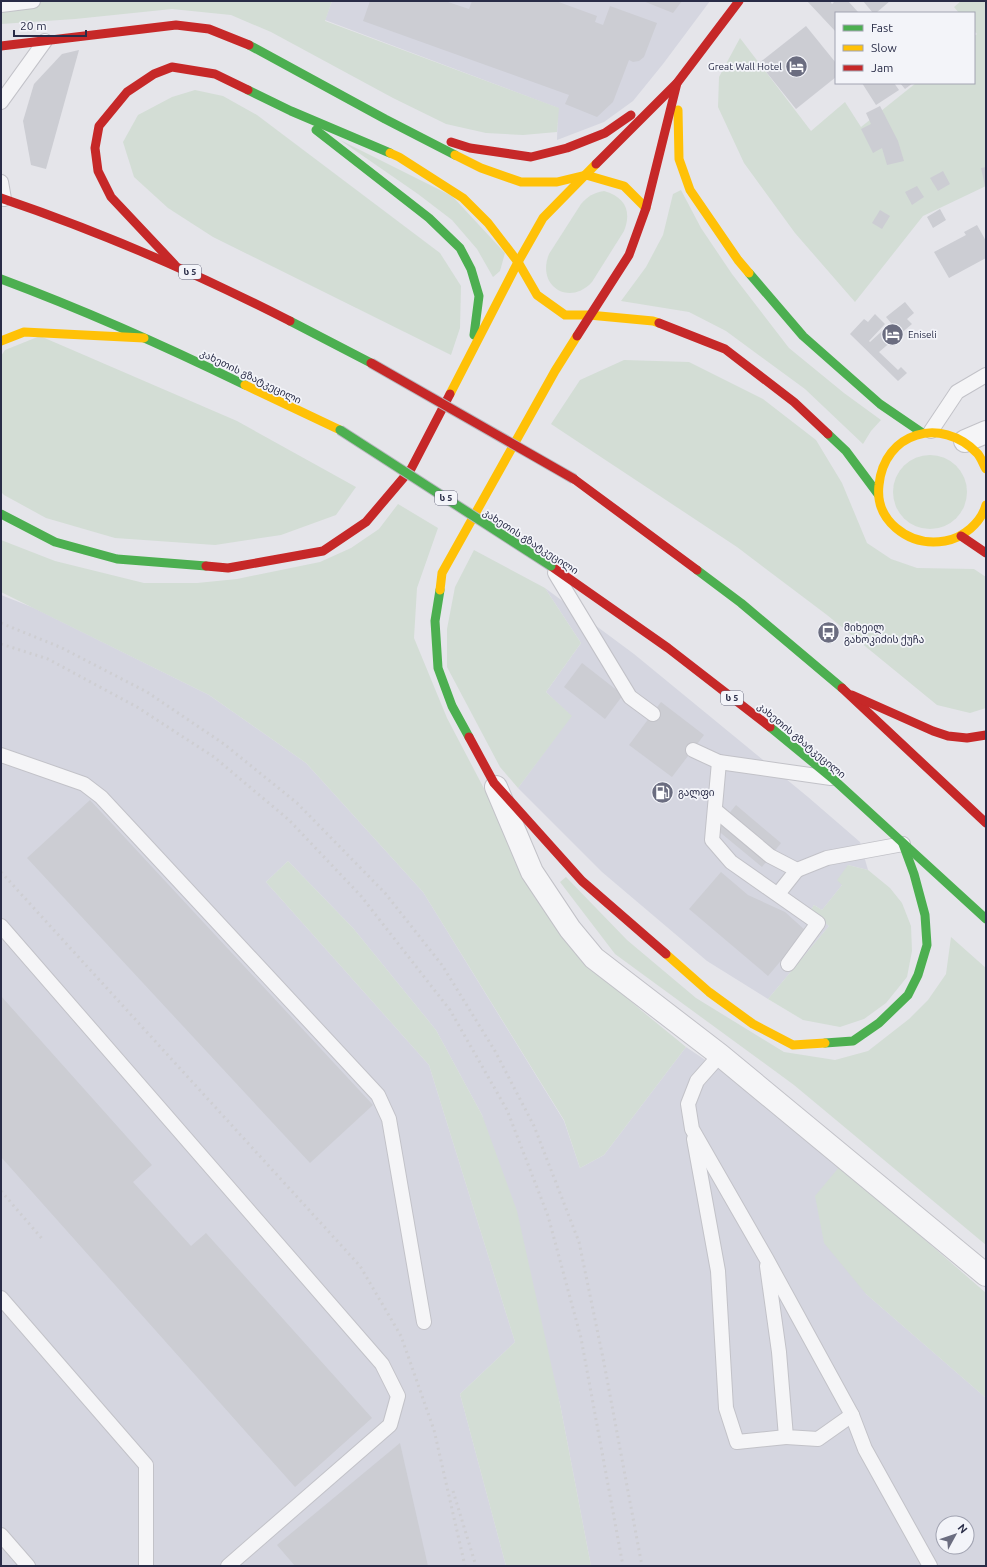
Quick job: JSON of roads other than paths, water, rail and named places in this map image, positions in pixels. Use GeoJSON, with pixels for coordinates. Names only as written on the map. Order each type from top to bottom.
{"type":"FeatureCollection","features":[{"type":"Feature","properties":{"kind":"main road"},"geometry":{"type":"LineString","coordinates":[[1,514],[55,542],[117,559],[228,568],[323,551],[366,522],[411,469],[518,262],[543,218],[677,83],[739,1]]}},
{"type":"Feature","properties":{"kind":"main road"},"geometry":{"type":"LineString","coordinates":[[1,46],[176,25],[209,29],[241,41],[385,119],[481,168],[521,182],[557,182],[586,175],[624,186],[646,208]]}},
{"type":"Feature","properties":{"kind":"main road"},"geometry":{"type":"LineString","coordinates":[[175,265],[112,196],[98,171],[95,148],[100,126],[127,92],[154,74],[172,67],[215,74],[291,111],[399,157],[463,198],[488,224],[518,262],[537,295],[565,315],[589,315],[653,321],[725,349],[794,402],[846,451],[878,494]]}},
{"type":"Feature","properties":{"kind":"main road"},"geometry":{"type":"LineString","coordinates":[[409,130],[470,148],[531,158],[567,148],[605,133],[677,83]]}},
{"type":"Feature","properties":{"kind":"main road"},"geometry":{"type":"LineString","coordinates":[[677,83],[646,208],[629,255],[589,315],[555,371],[442,572],[435,621],[438,668],[452,706],[494,783],[582,881],[709,992],[753,1024],[793,1044],[853,1042],[879,1023],[908,995],[918,975],[927,945],[925,915],[914,874],[902,844]]}},
{"type":"Feature","properties":{"kind":"main road"},"geometry":{"type":"LineString","coordinates":[[677,83],[679,159],[681,166],[690,190],[738,260],[803,336],[880,404],[926,432]]}},
{"type":"Feature","properties":{"kind":"main road"},"geometry":{"type":"LineString","coordinates":[[291,111],[429,218],[460,248],[471,269],[479,296],[473,348]]}},
{"type":"Feature","properties":{"kind":"main road","name":"ს 5"},"geometry":{"type":"LineString","coordinates":[[2,198],[111,238],[175,265],[271,311],[371,363],[574,479],[741,603],[849,694],[986,823]]}},
{"type":"Feature","properties":{"kind":"main road","name":"კახეთის გზატკეცილი"},"geometry":{"type":"LineString","coordinates":[[1,279],[148,338],[340,430],[551,566],[668,648],[759,718],[832,778],[902,844],[986,919]]}},
{"type":"Feature","properties":{"kind":"main road"},"geometry":{"type":"LineString","coordinates":[[1,341],[24,332],[148,338]]}},
{"type":"Feature","properties":{"kind":"main road"},"geometry":{"type":"LineString","coordinates":[[986,469],[979,454],[965,441],[949,433],[926,432],[897,444],[885,458],[878,475],[878,494],[882,511],[893,526],[908,537],[926,543],[944,542],[961,536],[975,524],[986,508]]}},
{"type":"Feature","properties":{"kind":"main road"},"geometry":{"type":"LineString","coordinates":[[961,536],[986,553]]}},
{"type":"Feature","properties":{"kind":"main road"},"geometry":{"type":"LineString","coordinates":[[849,694],[948,736],[967,738],[986,736]]}},
{"type":"Feature","properties":{"kind":"street"},"geometry":{"type":"LineString","coordinates":[[965,441],[986,432]]}},
{"type":"Feature","properties":{"kind":"street"},"geometry":{"type":"LineString","coordinates":[[494,783],[532,872],[570,929],[594,958],[720,1055],[986,1275]]}},
{"type":"Feature","properties":{"kind":"lane"},"geometry":{"type":"LineString","coordinates":[[1,5],[33,1]]}},
{"type":"Feature","properties":{"kind":"lane"},"geometry":{"type":"LineString","coordinates":[[1,102],[45,41]]}},
{"type":"Feature","properties":{"kind":"lane"},"geometry":{"type":"LineString","coordinates":[[1,182],[2,198]]}},
{"type":"Feature","properties":{"kind":"lane"},"geometry":{"type":"LineString","coordinates":[[926,432],[957,392],[986,375]]}},
{"type":"Feature","properties":{"kind":"lane"},"geometry":{"type":"LineString","coordinates":[[551,566],[630,697],[653,714]]}},
{"type":"Feature","properties":{"kind":"lane"},"geometry":{"type":"LineString","coordinates":[[693,750],[719,762],[832,778]]}},
{"type":"Feature","properties":{"kind":"lane"},"geometry":{"type":"LineString","coordinates":[[1,755],[84,784],[101,797],[378,1095],[389,1119],[424,1322]]}},
{"type":"Feature","properties":{"kind":"lane"},"geometry":{"type":"LineString","coordinates":[[719,762],[712,840],[731,862],[818,923],[788,964]]}},
{"type":"Feature","properties":{"kind":"lane"},"geometry":{"type":"LineString","coordinates":[[715,810],[770,856],[797,870]]}},
{"type":"Feature","properties":{"kind":"lane"},"geometry":{"type":"LineString","coordinates":[[778,894],[797,870],[827,858],[902,844]]}},
{"type":"Feature","properties":{"kind":"lane"},"geometry":{"type":"LineString","coordinates":[[1,926],[382,1364],[398,1396],[390,1425],[228,1566]]}},
{"type":"Feature","properties":{"kind":"lane"},"geometry":{"type":"LineString","coordinates":[[720,1055],[697,1081],[688,1104],[718,1271],[726,1408],[737,1442],[786,1437],[818,1439],[852,1415]]}},
{"type":"Feature","properties":{"kind":"lane"},"geometry":{"type":"LineString","coordinates":[[692,1129],[766,1258],[852,1415],[865,1449],[930,1566]]}},
{"type":"Feature","properties":{"kind":"lane"},"geometry":{"type":"LineString","coordinates":[[766,1258],[779,1352],[786,1437]]}},
{"type":"Feature","properties":{"kind":"lane"},"geometry":{"type":"LineString","coordinates":[[1,1298],[146,1465],[146,1566]]}},
{"type":"Feature","properties":{"kind":"lane"},"geometry":{"type":"LineString","coordinates":[[1,1535],[28,1566]]}},
{"type":"Feature","properties":{"kind":"railway"},"geometry":{"type":"LineString","coordinates":[[1,623],[62,648],[147,692],[224,744],[297,803],[385,893],[442,965],[495,1051],[534,1126],[579,1242],[604,1363],[642,1566]]}},
{"type":"Feature","properties":{"kind":"railway"},"geometry":{"type":"LineString","coordinates":[[1,644],[48,659],[137,707],[214,757],[289,820],[361,896],[450,1010],[507,1110],[548,1216],[581,1338],[623,1566]]}},
{"type":"Feature","properties":{"kind":"railway"},"geometry":{"type":"LineString","coordinates":[[1,872],[360,1266],[401,1336],[434,1430],[465,1566]]}},
{"type":"Feature","properties":{"kind":"railway"},"geometry":{"type":"LineString","coordinates":[[1,1191],[44,1241]]}},
{"type":"Feature","properties":{"kind":"railway"},"geometry":{"type":"LineString","coordinates":[[453,1491],[476,1566]]}},
{"type":"Feature","properties":{"kind":"place","name":"Great Wall Hotel"},"geometry":{"type":"Point","coordinates":[797,66]}},
{"type":"Feature","properties":{"kind":"place","name":"Eniseli"},"geometry":{"type":"Point","coordinates":[893,334]}},
{"type":"Feature","properties":{"kind":"place","name":"მიხეილ გახოკიძის ქუჩა"},"geometry":{"type":"Point","coordinates":[828,633]}},
{"type":"Feature","properties":{"kind":"place","name":"გალფი"},"geometry":{"type":"Point","coordinates":[662,792]}}]}
